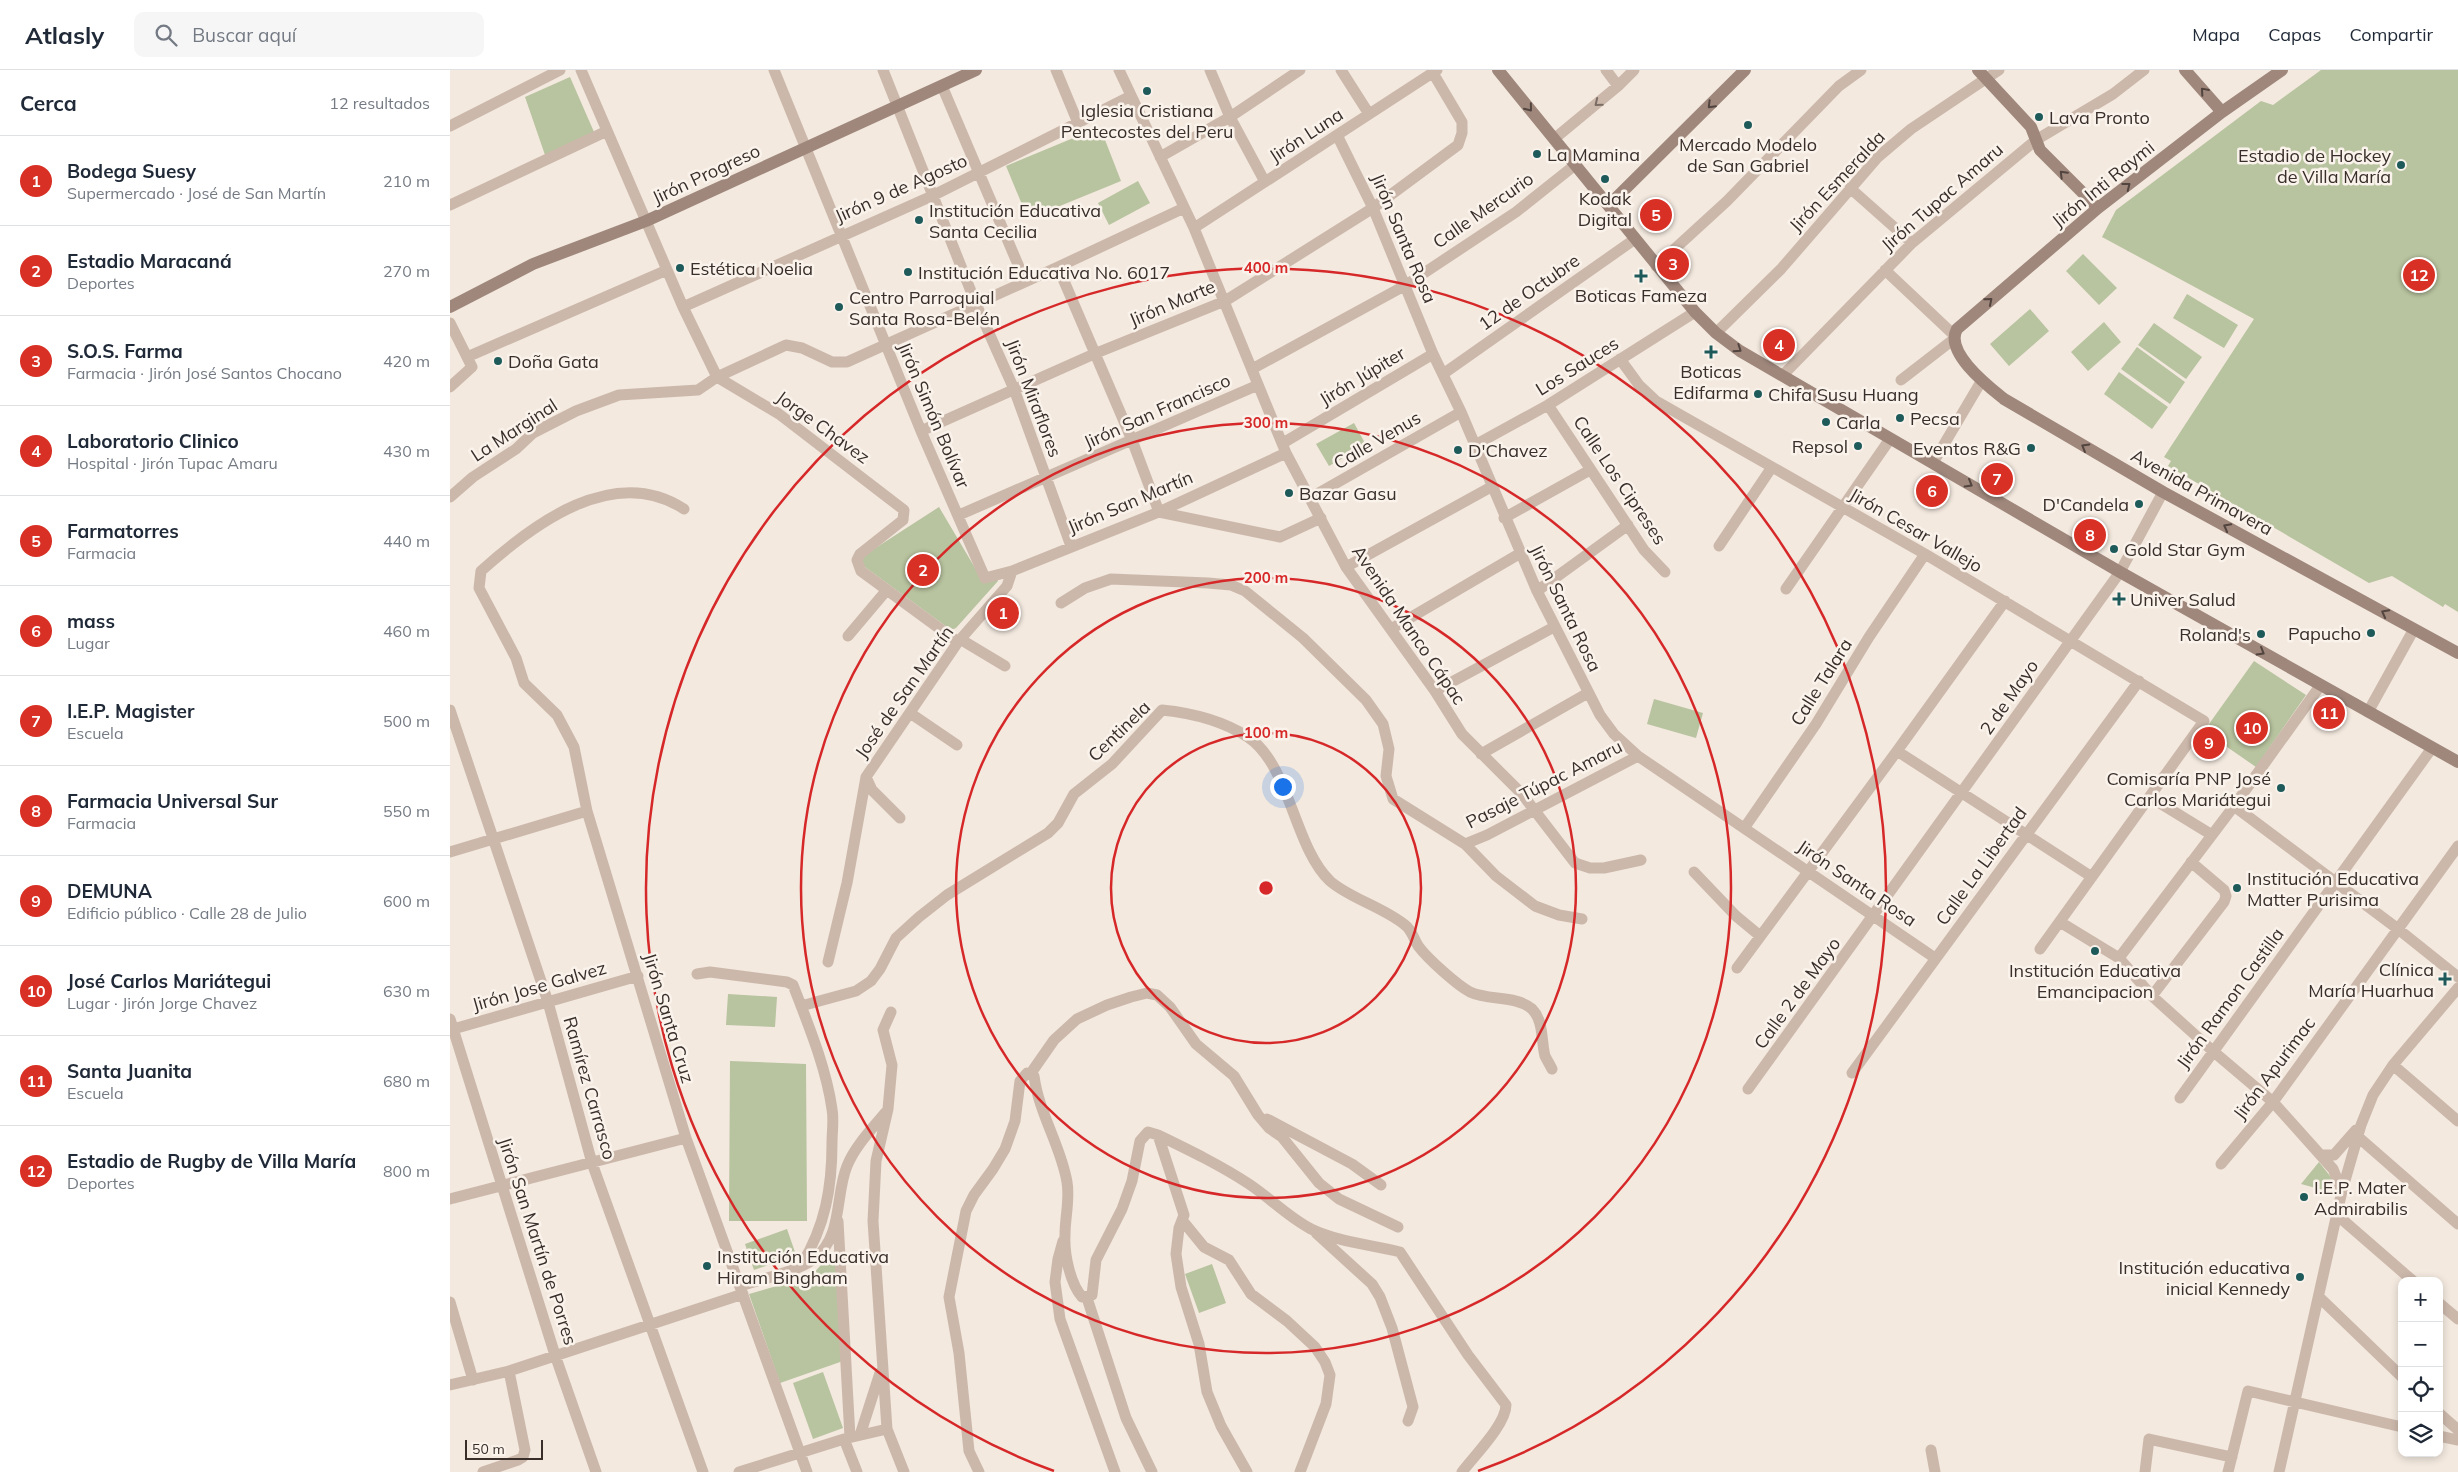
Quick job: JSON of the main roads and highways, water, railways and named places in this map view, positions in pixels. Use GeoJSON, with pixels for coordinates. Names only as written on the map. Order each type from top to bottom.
{"type":"FeatureCollection","features":[{"type":"Feature","properties":{"kind":"place","name":"Iglesia Cristiana Pentecostes del Peru"},"geometry":{"type":"Point","coordinates":[1147,91]}},
{"type":"Feature","properties":{"kind":"place","name":"Lava Pronto"},"geometry":{"type":"Point","coordinates":[2039,117]}},
{"type":"Feature","properties":{"kind":"place","name":"Mercado Modelo de San Gabriel"},"geometry":{"type":"Point","coordinates":[1748,125]}},
{"type":"Feature","properties":{"kind":"place","name":"La Mamina"},"geometry":{"type":"Point","coordinates":[1537,154]}},
{"type":"Feature","properties":{"kind":"place","name":"Estadio de Hockey de Villa María"},"geometry":{"type":"Point","coordinates":[2401,165]}},
{"type":"Feature","properties":{"kind":"place","name":"Kodak Digital"},"geometry":{"type":"Point","coordinates":[1605,179]}},
{"type":"Feature","properties":{"kind":"place","name":"Farmatorres"},"geometry":{"type":"Point","coordinates":[1656,215]}},
{"type":"Feature","properties":{"kind":"place","name":"Institución Educativa Santa Cecilia"},"geometry":{"type":"Point","coordinates":[919,220]}},
{"type":"Feature","properties":{"kind":"place","name":"S.O.S. Farma"},"geometry":{"type":"Point","coordinates":[1673,264]}},
{"type":"Feature","properties":{"kind":"place","name":"Estética Noelia"},"geometry":{"type":"Point","coordinates":[680,268]}},
{"type":"Feature","properties":{"kind":"place","name":"Institución Educativa No. 6017"},"geometry":{"type":"Point","coordinates":[908,272]}},
{"type":"Feature","properties":{"kind":"place","name":"Estadio de Rugby de Villa María"},"geometry":{"type":"Point","coordinates":[2419,275]}},
{"type":"Feature","properties":{"kind":"place","name":"Boticas Fameza"},"geometry":{"type":"Point","coordinates":[1641,276]}},
{"type":"Feature","properties":{"kind":"place","name":"Centro Parroquial Santa Rosa-Belén"},"geometry":{"type":"Point","coordinates":[839,307]}},
{"type":"Feature","properties":{"kind":"place","name":"Laboratorio Clinico"},"geometry":{"type":"Point","coordinates":[1779,345]}},
{"type":"Feature","properties":{"kind":"place","name":"Boticas Edifarma"},"geometry":{"type":"Point","coordinates":[1711,352]}},
{"type":"Feature","properties":{"kind":"place","name":"Doña Gata"},"geometry":{"type":"Point","coordinates":[498,361]}},
{"type":"Feature","properties":{"kind":"place","name":"Chifa Susu Huang"},"geometry":{"type":"Point","coordinates":[1758,394]}},
{"type":"Feature","properties":{"kind":"place","name":"Pecsa"},"geometry":{"type":"Point","coordinates":[1900,418]}},
{"type":"Feature","properties":{"kind":"place","name":"Carla"},"geometry":{"type":"Point","coordinates":[1826,422]}},
{"type":"Feature","properties":{"kind":"place","name":"Repsol"},"geometry":{"type":"Point","coordinates":[1858,446]}},
{"type":"Feature","properties":{"kind":"place","name":"Eventos R&G"},"geometry":{"type":"Point","coordinates":[2031,448]}},
{"type":"Feature","properties":{"kind":"place","name":"D'Chavez"},"geometry":{"type":"Point","coordinates":[1458,450]}},
{"type":"Feature","properties":{"kind":"place","name":"I.E.P. Magister"},"geometry":{"type":"Point","coordinates":[1997,479]}},
{"type":"Feature","properties":{"kind":"place","name":"mass"},"geometry":{"type":"Point","coordinates":[1932,491]}},
{"type":"Feature","properties":{"kind":"place","name":"Bazar Gasu"},"geometry":{"type":"Point","coordinates":[1289,493]}},
{"type":"Feature","properties":{"kind":"place","name":"D'Candela"},"geometry":{"type":"Point","coordinates":[2139,504]}},
{"type":"Feature","properties":{"kind":"place","name":"Farmacia Universal Sur"},"geometry":{"type":"Point","coordinates":[2090,535]}},
{"type":"Feature","properties":{"kind":"place","name":"Gold Star Gym"},"geometry":{"type":"Point","coordinates":[2114,549]}},
{"type":"Feature","properties":{"kind":"place","name":"Estadio Maracaná"},"geometry":{"type":"Point","coordinates":[923,570]}},
{"type":"Feature","properties":{"kind":"place","name":"Univer Salud"},"geometry":{"type":"Point","coordinates":[2119,599]}},
{"type":"Feature","properties":{"kind":"place","name":"Bodega Suesy"},"geometry":{"type":"Point","coordinates":[1003,613]}},
{"type":"Feature","properties":{"kind":"place","name":"Papucho"},"geometry":{"type":"Point","coordinates":[2371,633]}},
{"type":"Feature","properties":{"kind":"place","name":"Roland's"},"geometry":{"type":"Point","coordinates":[2261,634]}},
{"type":"Feature","properties":{"kind":"place","name":"Santa Juanita"},"geometry":{"type":"Point","coordinates":[2329,713]}},
{"type":"Feature","properties":{"kind":"place","name":"José Carlos Mariátegui"},"geometry":{"type":"Point","coordinates":[2252,728]}},
{"type":"Feature","properties":{"kind":"place","name":"DEMUNA"},"geometry":{"type":"Point","coordinates":[2209,743]}},
{"type":"Feature","properties":{"kind":"place","name":"Comisaría PNP José Carlos Mariátegui"},"geometry":{"type":"Point","coordinates":[2281,788]}},
{"type":"Feature","properties":{"kind":"place","name":"Institución Educativa Matter Purisima"},"geometry":{"type":"Point","coordinates":[2237,888]}},
{"type":"Feature","properties":{"kind":"place","name":"Institución Educativa Emancipacion"},"geometry":{"type":"Point","coordinates":[2095,951]}},
{"type":"Feature","properties":{"kind":"place","name":"Clínica María Huarhua"},"geometry":{"type":"Point","coordinates":[2445,979]}},
{"type":"Feature","properties":{"kind":"place","name":"I.E.P. Mater Admirabilis"},"geometry":{"type":"Point","coordinates":[2304,1197]}},
{"type":"Feature","properties":{"kind":"place","name":"Institución Educativa Hiram Bingham"},"geometry":{"type":"Point","coordinates":[707,1266]}},
{"type":"Feature","properties":{"kind":"place","name":"Institución educativa inicial Kennedy"},"geometry":{"type":"Point","coordinates":[2300,1277]}}]}
